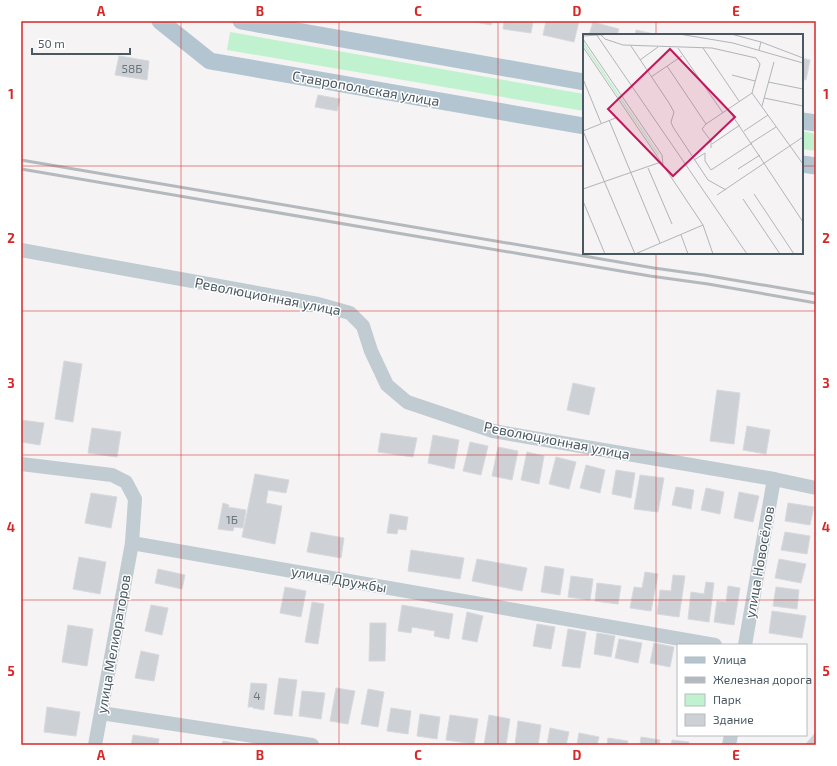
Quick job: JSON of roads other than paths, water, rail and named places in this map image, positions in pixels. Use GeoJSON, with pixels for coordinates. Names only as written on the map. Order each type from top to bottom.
{"type":"FeatureCollection","features":[{"type":"Feature","properties":{"kind":"main road"},"geometry":{"type":"LineString","coordinates":[[241,21],[583,82]]}},
{"type":"Feature","properties":{"kind":"main road","name":"Ставропольская улица"},"geometry":{"type":"LineString","coordinates":[[164,22],[210,61],[583,126]]}},
{"type":"Feature","properties":{"kind":"main road"},"geometry":{"type":"LineString","coordinates":[[803,120],[816,123]]}},
{"type":"Feature","properties":{"kind":"main road"},"geometry":{"type":"LineString","coordinates":[[803,164],[816,166]]}},
{"type":"Feature","properties":{"kind":"street","name":"Революционная улица"},"geometry":{"type":"LineString","coordinates":[[21,250],[310,303],[335,308],[350,313],[363,326],[371,351],[387,385],[407,402],[493,431],[774,479],[816,488]]}},
{"type":"Feature","properties":{"kind":"street"},"geometry":{"type":"LineString","coordinates":[[21,464],[112,475],[126,482],[135,499],[132,543]]}},
{"type":"Feature","properties":{"kind":"street","name":"улица Новосёлов"},"geometry":{"type":"LineString","coordinates":[[745,644],[774,479]]}},
{"type":"Feature","properties":{"kind":"street","name":"улица Дружбы"},"geometry":{"type":"LineString","coordinates":[[132,543],[709,644]]}},
{"type":"Feature","properties":{"kind":"street","name":"улица Мелиораторов"},"geometry":{"type":"LineString","coordinates":[[95,745],[132,543]]}},
{"type":"Feature","properties":{"kind":"street"},"geometry":{"type":"LineString","coordinates":[[101,713],[312,745]]}},
{"type":"Feature","properties":{"kind":"railway"},"geometry":{"type":"LineString","coordinates":[[21,160],[654,268],[816,294]]}},
{"type":"Feature","properties":{"kind":"railway"},"geometry":{"type":"LineString","coordinates":[[21,169],[816,303]]}}]}
